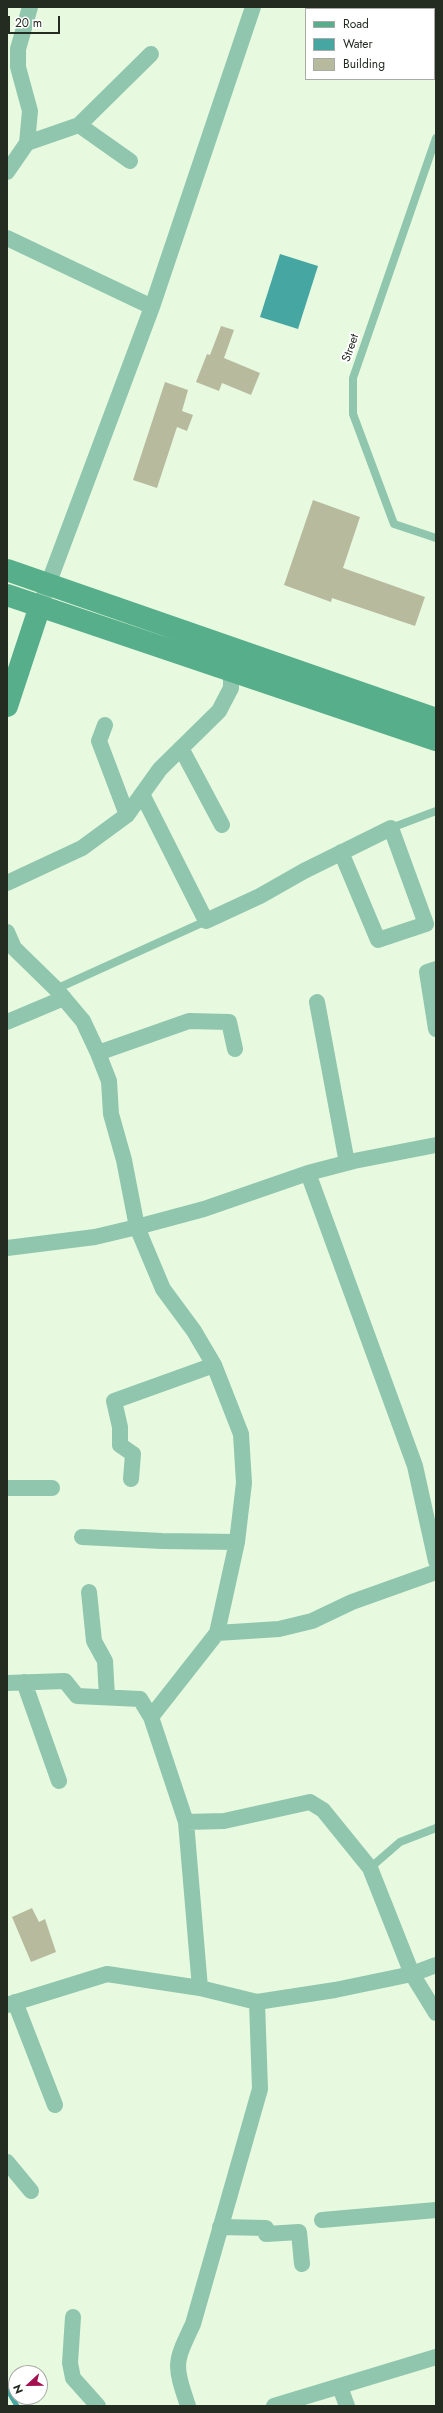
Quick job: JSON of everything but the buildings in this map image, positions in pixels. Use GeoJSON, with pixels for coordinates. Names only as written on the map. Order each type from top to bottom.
{"type":"FeatureCollection","features":[{"type":"Feature","properties":{"kind":"street"},"geometry":{"type":"LineString","coordinates":[[7,172],[27,142],[30,110],[18,67],[18,49],[30,7]]}},
{"type":"Feature","properties":{"kind":"street"},"geometry":{"type":"LineString","coordinates":[[7,706],[47,584],[152,307],[253,7]]}},
{"type":"Feature","properties":{"kind":"street"},"geometry":{"type":"LineString","coordinates":[[27,142],[79,125],[151,54]]}},
{"type":"Feature","properties":{"kind":"street"},"geometry":{"type":"LineString","coordinates":[[79,125],[130,161]]}},
{"type":"Feature","properties":{"kind":"street"},"geometry":{"type":"LineString","coordinates":[[7,238],[152,307]]}},
{"type":"Feature","properties":{"kind":"street"},"geometry":{"type":"LineString","coordinates":[[7,570],[436,719]]}},
{"type":"Feature","properties":{"kind":"street"},"geometry":{"type":"LineString","coordinates":[[7,595],[231,672],[436,740]]}},
{"type":"Feature","properties":{"kind":"street"},"geometry":{"type":"LineString","coordinates":[[7,883],[82,848],[127,815],[160,769],[219,711],[231,688],[231,672]]}},
{"type":"Feature","properties":{"kind":"street"},"geometry":{"type":"LineString","coordinates":[[105,725],[99,741],[127,815]]}},
{"type":"Feature","properties":{"kind":"street"},"geometry":{"type":"LineString","coordinates":[[181,748],[222,826]]}},
{"type":"Feature","properties":{"kind":"street"},"geometry":{"type":"LineString","coordinates":[[142,794],[206,921],[260,896],[341,852],[391,828],[426,924],[378,940],[341,852]]}},
{"type":"Feature","properties":{"kind":"street"},"geometry":{"type":"LineString","coordinates":[[7,932],[14,948],[60,993],[83,1021],[98,1053],[109,1081],[111,1114],[124,1160],[137,1227],[163,1288],[194,1331],[214,1365],[241,1434],[244,1482],[237,1542],[217,1633],[151,1717]]}},
{"type":"Feature","properties":{"kind":"street"},"geometry":{"type":"LineString","coordinates":[[436,969],[427,972],[436,1029]]}},
{"type":"Feature","properties":{"kind":"street"},"geometry":{"type":"LineString","coordinates":[[7,1022],[60,993]]}},
{"type":"Feature","properties":{"kind":"street"},"geometry":{"type":"LineString","coordinates":[[317,1002],[347,1163]]}},
{"type":"Feature","properties":{"kind":"street"},"geometry":{"type":"LineString","coordinates":[[98,1053],[189,1021],[229,1022],[235,1049]]}},
{"type":"Feature","properties":{"kind":"street"},"geometry":{"type":"LineString","coordinates":[[7,1248],[95,1237],[137,1227],[204,1209],[308,1173],[436,1144]]}},
{"type":"Feature","properties":{"kind":"street"},"geometry":{"type":"LineString","coordinates":[[308,1173],[415,1466],[436,1561]]}},
{"type":"Feature","properties":{"kind":"street"},"geometry":{"type":"LineString","coordinates":[[131,1479],[133,1454],[120,1445],[120,1427],[114,1401],[214,1365]]}},
{"type":"Feature","properties":{"kind":"street"},"geometry":{"type":"LineString","coordinates":[[7,1488],[52,1488]]}},
{"type":"Feature","properties":{"kind":"street"},"geometry":{"type":"LineString","coordinates":[[82,1536],[162,1542],[237,1542]]}},
{"type":"Feature","properties":{"kind":"street"},"geometry":{"type":"LineString","coordinates":[[217,1633],[279,1629],[312,1621],[359,1599],[436,1572]]}},
{"type":"Feature","properties":{"kind":"street"},"geometry":{"type":"LineString","coordinates":[[89,1592],[94,1641],[105,1661],[108,1697]]}},
{"type":"Feature","properties":{"kind":"street"},"geometry":{"type":"LineString","coordinates":[[7,1683],[65,1681],[77,1696],[140,1699],[151,1717],[186,1822],[200,1988]]}},
{"type":"Feature","properties":{"kind":"street"},"geometry":{"type":"LineString","coordinates":[[24,1682],[59,1781]]}},
{"type":"Feature","properties":{"kind":"street"},"geometry":{"type":"LineString","coordinates":[[186,1822],[224,1821],[310,1802],[323,1810],[370,1868],[412,1974],[436,2013]]}},
{"type":"Feature","properties":{"kind":"street"},"geometry":{"type":"LineString","coordinates":[[55,2105],[11,2003],[107,1974],[200,1988],[257,2002],[335,1990],[412,1974],[436,1965]]}},
{"type":"Feature","properties":{"kind":"street"},"geometry":{"type":"LineString","coordinates":[[188,2406],[177,2373],[179,2354],[193,2324],[260,2089],[257,2002]]}},
{"type":"Feature","properties":{"kind":"street"},"geometry":{"type":"LineString","coordinates":[[7,2162],[31,2191]]}},
{"type":"Feature","properties":{"kind":"street"},"geometry":{"type":"LineString","coordinates":[[322,2220],[436,2210]]}},
{"type":"Feature","properties":{"kind":"street"},"geometry":{"type":"LineString","coordinates":[[220,2227],[266,2228],[266,2234],[299,2232],[302,2264]]}},
{"type":"Feature","properties":{"kind":"street"},"geometry":{"type":"LineString","coordinates":[[73,2317],[70,2363],[73,2378],[98,2406]]}},
{"type":"Feature","properties":{"kind":"street"},"geometry":{"type":"LineString","coordinates":[[274,2406],[436,2357]]}},
{"type":"Feature","properties":{"kind":"street"},"geometry":{"type":"LineString","coordinates":[[340,2387],[347,2406]]}},
{"type":"Feature","properties":{"kind":"lane","name":"Street"},"geometry":{"type":"LineString","coordinates":[[436,138],[353,378],[353,414],[394,524],[436,538]]}},
{"type":"Feature","properties":{"kind":"lane"},"geometry":{"type":"LineString","coordinates":[[391,828],[436,810]]}},
{"type":"Feature","properties":{"kind":"lane"},"geometry":{"type":"LineString","coordinates":[[60,993],[206,921]]}},
{"type":"Feature","properties":{"kind":"lane"},"geometry":{"type":"LineString","coordinates":[[370,1868],[400,1842],[436,1828]]}},
{"type":"Feature","properties":{"kind":"water"},"geometry":{"type":"Polygon","coordinates":[[[280,254],[318,266],[298,329],[260,317],[280,254]]]}},
{"type":"Feature","properties":{"kind":"waterway"},"geometry":{"type":"LineString","coordinates":[[7,2389],[17,2406]]}}]}
